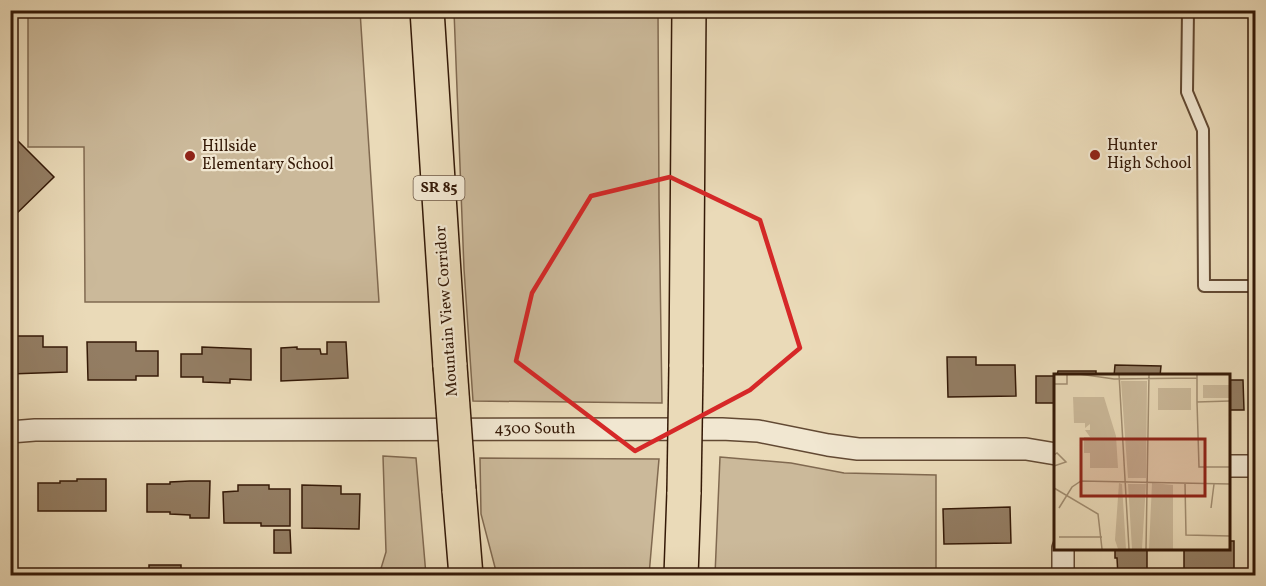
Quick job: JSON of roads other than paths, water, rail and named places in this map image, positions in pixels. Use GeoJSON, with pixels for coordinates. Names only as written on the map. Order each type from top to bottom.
{"type":"FeatureCollection","features":[{"type":"Feature","properties":{"kind":"highway","name":"Mountain View Corridor"},"geometry":{"type":"LineString","coordinates":[[427,10],[466,576]]}},
{"type":"Feature","properties":{"kind":"highway"},"geometry":{"type":"LineString","coordinates":[[681,576],[686,367],[689,10]]}},
{"type":"Feature","properties":{"kind":"street","name":"4300 South"},"geometry":{"type":"LineString","coordinates":[[10,432],[35,430],[740,429],[776,434],[828,446],[858,449],[1026,449],[1054,454]]}},
{"type":"Feature","properties":{"kind":"street"},"geometry":{"type":"LineString","coordinates":[[1230,466],[1256,466]]}},
{"type":"Feature","properties":{"kind":"street"},"geometry":{"type":"LineString","coordinates":[[1063,550],[1063,576]]}},
{"type":"Feature","properties":{"kind":"lane"},"geometry":{"type":"LineString","coordinates":[[1188,10],[1187,92],[1203,130],[1204,286],[1256,286]]}},
{"type":"Feature","properties":{"kind":"place","name":"Hunter High School"},"geometry":{"type":"Point","coordinates":[1095,155]}},
{"type":"Feature","properties":{"kind":"place","name":"Hillside Elementary School"},"geometry":{"type":"Point","coordinates":[190,156]}}]}
